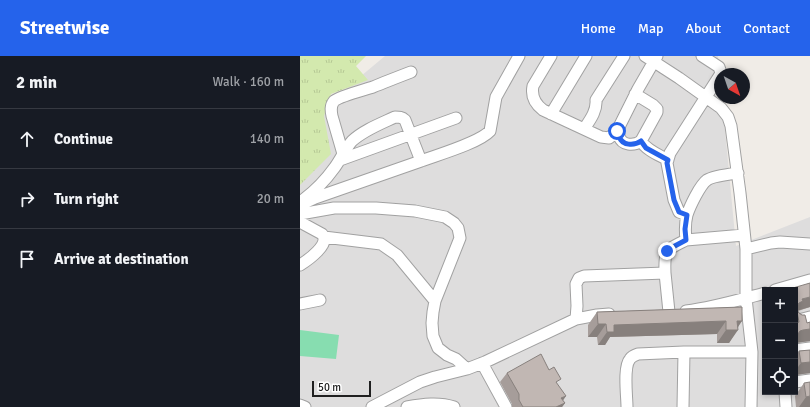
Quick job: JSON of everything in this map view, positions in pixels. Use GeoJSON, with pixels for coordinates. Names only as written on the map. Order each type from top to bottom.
{"type":"FeatureCollection","features":[{"type":"Feature","properties":{"kind":"street"},"geometry":{"type":"LineString","coordinates":[[300,203],[421,161],[467,144],[486,135],[490,131],[496,96],[519,56]]}},
{"type":"Feature","properties":{"kind":"street"},"geometry":{"type":"LineString","coordinates":[[551,56],[533,86],[532,91],[534,100],[543,110],[601,137],[609,138],[619,127],[652,58],[721,108],[728,117],[731,126],[738,173],[746,250],[746,298],[752,352],[751,407]]}},
{"type":"Feature","properties":{"kind":"street"},"geometry":{"type":"LineString","coordinates":[[551,114],[586,56]]}},
{"type":"Feature","properties":{"kind":"street"},"geometry":{"type":"LineString","coordinates":[[584,129],[595,110],[596,100],[624,56]]}},
{"type":"Feature","properties":{"kind":"street"},"geometry":{"type":"LineString","coordinates":[[702,56],[719,68]]}},
{"type":"Feature","properties":{"kind":"street"},"geometry":{"type":"LineString","coordinates":[[342,157],[331,111],[334,102],[344,96],[411,72]]}},
{"type":"Feature","properties":{"kind":"street"},"geometry":{"type":"LineString","coordinates":[[687,215],[679,212],[674,200],[667,163],[670,153],[714,84]]}},
{"type":"Feature","properties":{"kind":"street"},"geometry":{"type":"LineString","coordinates":[[619,127],[618,134],[622,142],[633,145],[641,141],[657,112],[653,105],[636,94]]}},
{"type":"Feature","properties":{"kind":"street"},"geometry":{"type":"LineString","coordinates":[[300,203],[321,184],[352,142],[371,128],[395,117],[405,120],[421,161]]}},
{"type":"Feature","properties":{"kind":"street"},"geometry":{"type":"LineString","coordinates":[[342,157],[456,118]]}},
{"type":"Feature","properties":{"kind":"street"},"geometry":{"type":"LineString","coordinates":[[641,141],[646,148],[668,160]]}},
{"type":"Feature","properties":{"kind":"street"},"geometry":{"type":"LineString","coordinates":[[686,240],[685,229],[687,215],[701,186],[710,178],[738,173]]}},
{"type":"Feature","properties":{"kind":"street"},"geometry":{"type":"LineString","coordinates":[[300,214],[334,208],[376,208],[415,211],[445,216],[450,219],[458,228],[460,238],[435,301],[432,327],[435,342],[438,348],[442,352],[456,359],[467,369]]}},
{"type":"Feature","properties":{"kind":"street"},"geometry":{"type":"LineString","coordinates":[[300,222],[324,237],[381,244],[397,254],[435,301]]}},
{"type":"Feature","properties":{"kind":"street"},"geometry":{"type":"LineString","coordinates":[[669,312],[664,261],[667,251],[686,240],[744,235]]}},
{"type":"Feature","properties":{"kind":"street"},"geometry":{"type":"LineString","coordinates":[[300,265],[321,247],[324,243],[324,237]]}},
{"type":"Feature","properties":{"kind":"street"},"geometry":{"type":"LineString","coordinates":[[746,250],[780,242],[810,244]]}},
{"type":"Feature","properties":{"kind":"street"},"geometry":{"type":"LineString","coordinates":[[576,319],[576,284],[582,277],[665,273]]}},
{"type":"Feature","properties":{"kind":"street"},"geometry":{"type":"LineString","coordinates":[[786,287],[810,280]]}},
{"type":"Feature","properties":{"kind":"street"},"geometry":{"type":"LineString","coordinates":[[655,313],[696,310],[762,294]]}},
{"type":"Feature","properties":{"kind":"street"},"geometry":{"type":"LineString","coordinates":[[300,304],[320,300]]}},
{"type":"Feature","properties":{"kind":"street"},"geometry":{"type":"LineString","coordinates":[[372,407],[420,382],[467,369],[482,363],[576,319],[617,313]]}},
{"type":"Feature","properties":{"kind":"street"},"geometry":{"type":"LineString","coordinates":[[798,320],[810,317]]}},
{"type":"Feature","properties":{"kind":"street"},"geometry":{"type":"LineString","coordinates":[[798,350],[810,348]]}},
{"type":"Feature","properties":{"kind":"street"},"geometry":{"type":"LineString","coordinates":[[627,407],[627,363],[633,356],[638,354],[684,352],[752,352]]}},
{"type":"Feature","properties":{"kind":"street"},"geometry":{"type":"LineString","coordinates":[[683,407],[684,352]]}},
{"type":"Feature","properties":{"kind":"street"},"geometry":{"type":"LineString","coordinates":[[482,363],[506,407]]}},
{"type":"Feature","properties":{"kind":"street"},"geometry":{"type":"LineString","coordinates":[[798,382],[810,380]]}},
{"type":"Feature","properties":{"kind":"street"},"geometry":{"type":"LineString","coordinates":[[786,395],[786,407]]}},
{"type":"Feature","properties":{"kind":"street"},"geometry":{"type":"LineString","coordinates":[[407,407],[444,404],[454,407]]}},
{"type":"Feature","properties":{"kind":"street"},"geometry":{"type":"LineString","coordinates":[[300,405],[305,407]]}},
{"type":"Feature","properties":{"kind":"shaded area"},"geometry":{"type":"Polygon","coordinates":[[[385,56],[718,56],[719,68],[714,68],[714,104],[723,104],[736,246],[810,217],[810,407],[300,407],[300,127],[385,56]]]}},
{"type":"Feature","properties":{"kind":"green space"},"geometry":{"type":"Polygon","coordinates":[[[300,56],[366,56],[356,66],[368,80],[331,94],[324,116],[331,154],[300,185],[300,56]]]}},
{"type":"Feature","properties":{"kind":"green space"},"geometry":{"type":"Polygon","coordinates":[[[300,330],[339,335],[336,359],[300,356],[300,330]]]}},
{"type":"Feature","properties":{"kind":"building"},"geometry":{"type":"Polygon","coordinates":[[[810,283],[810,297],[802,299],[803,301],[798,304],[798,287],[796,287],[810,283]]]}},
{"type":"Feature","properties":{"kind":"building"},"geometry":{"type":"Polygon","coordinates":[[[742,307],[742,321],[737,321],[738,330],[726,330],[726,321],[614,325],[614,332],[607,332],[606,324],[598,324],[597,312],[742,307]]]}},
{"type":"Feature","properties":{"kind":"building"},"geometry":{"type":"Polygon","coordinates":[[[798,312],[802,315],[805,315],[807,323],[810,322],[810,329],[800,331],[798,334],[798,312]]]}},
{"type":"Feature","properties":{"kind":"building"},"geometry":{"type":"Polygon","coordinates":[[[810,350],[810,362],[801,363],[799,351],[810,350]]]}},
{"type":"Feature","properties":{"kind":"building"},"geometry":{"type":"Polygon","coordinates":[[[541,354],[549,370],[554,367],[561,379],[556,382],[566,396],[561,398],[565,403],[556,407],[523,407],[519,400],[519,394],[507,373],[541,354]]]}},
{"type":"Feature","properties":{"kind":"building"},"geometry":{"type":"Polygon","coordinates":[[[810,382],[810,396],[806,397],[804,383],[810,382]]]}},
{"type":"Feature","properties":{"kind":"route"},"geometry":{"type":"LineString","coordinates":[[617,131],[619,127],[618,134],[622,142],[633,145],[641,141],[646,148],[668,160],[667,163],[674,200],[679,212],[687,215],[685,229],[686,240],[667,251]]}}]}
